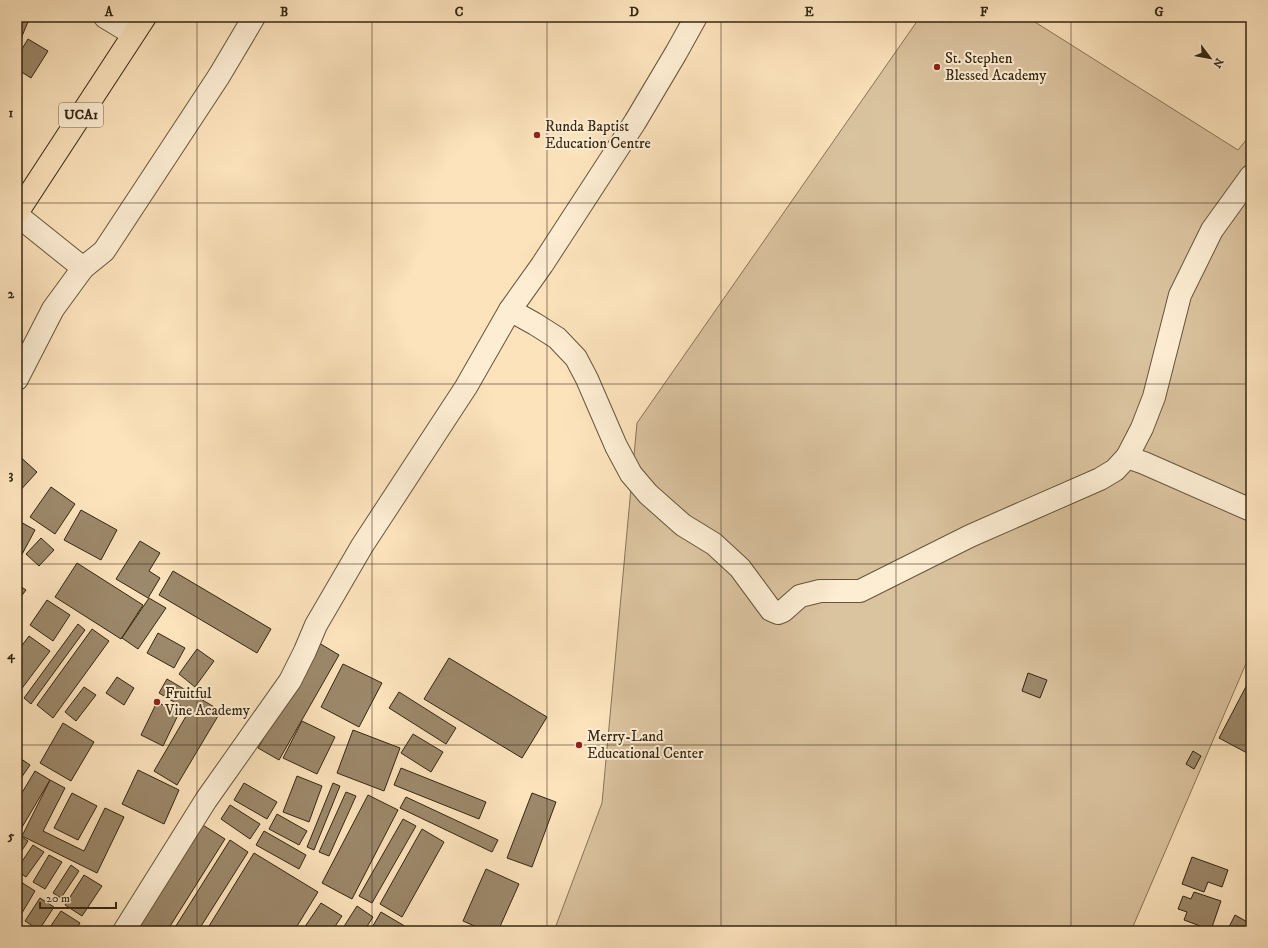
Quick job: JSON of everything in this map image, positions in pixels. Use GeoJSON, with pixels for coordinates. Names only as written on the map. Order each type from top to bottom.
{"type":"FeatureCollection","features":[{"type":"Feature","properties":{"kind":"main road","name":"UCA1"},"geometry":{"type":"LineString","coordinates":[[17,214],[139,26]]}},
{"type":"Feature","properties":{"kind":"street"},"geometry":{"type":"LineString","coordinates":[[105,17],[139,26]]}},
{"type":"Feature","properties":{"kind":"street"},"geometry":{"type":"LineString","coordinates":[[17,379],[53,309],[83,268],[104,250],[219,76],[254,17]]}},
{"type":"Feature","properties":{"kind":"street"},"geometry":{"type":"LineString","coordinates":[[124,931],[206,800],[290,681],[316,625],[362,546],[466,387],[510,310],[542,265],[635,122],[696,17]]}},
{"type":"Feature","properties":{"kind":"street"},"geometry":{"type":"LineString","coordinates":[[510,310],[557,338],[576,358],[587,379],[616,446],[632,474],[648,494],[683,525],[714,544],[740,568],[771,610],[778,613],[784,611],[800,596],[820,590],[860,591],[970,536],[1100,479],[1115,470],[1127,457],[1142,428],[1154,397],[1180,295],[1212,230],[1251,176]]}},
{"type":"Feature","properties":{"kind":"street"},"geometry":{"type":"LineString","coordinates":[[17,214],[83,268]]}},
{"type":"Feature","properties":{"kind":"street"},"geometry":{"type":"LineString","coordinates":[[1127,457],[1251,510]]}},
{"type":"Feature","properties":{"kind":"shaded area"},"geometry":{"type":"Polygon","coordinates":[[[920,17],[1027,17],[1238,150],[1251,134],[1251,652],[1131,931],[554,931],[602,803],[637,423],[920,17]]]}},
{"type":"Feature","properties":{"kind":"building"},"geometry":{"type":"Polygon","coordinates":[[[17,17],[30,17],[17,48],[17,17]]]}},
{"type":"Feature","properties":{"kind":"building"},"geometry":{"type":"Polygon","coordinates":[[[28,39],[48,51],[31,78],[17,69],[17,57],[28,39]]]}},
{"type":"Feature","properties":{"kind":"building"},"geometry":{"type":"Polygon","coordinates":[[[17,454],[37,472],[17,494],[17,454]]]}},
{"type":"Feature","properties":{"kind":"building"},"geometry":{"type":"Polygon","coordinates":[[[51,487],[75,504],[55,534],[30,517],[51,487]]]}},
{"type":"Feature","properties":{"kind":"building"},"geometry":{"type":"Polygon","coordinates":[[[81,510],[117,530],[101,560],[64,540],[81,510]]]}},
{"type":"Feature","properties":{"kind":"building"},"geometry":{"type":"Polygon","coordinates":[[[17,520],[35,530],[19,560],[17,559],[17,520]]]}},
{"type":"Feature","properties":{"kind":"building"},"geometry":{"type":"Polygon","coordinates":[[[41,538],[54,550],[39,566],[26,554],[41,538]]]}},
{"type":"Feature","properties":{"kind":"building"},"geometry":{"type":"Polygon","coordinates":[[[140,541],[160,553],[149,571],[160,578],[148,598],[116,579],[140,541]]]}},
{"type":"Feature","properties":{"kind":"building"},"geometry":{"type":"Polygon","coordinates":[[[77,563],[143,605],[121,639],[55,597],[77,563]]]}},
{"type":"Feature","properties":{"kind":"building"},"geometry":{"type":"Polygon","coordinates":[[[173,571],[271,629],[257,653],[159,595],[173,571]]]}},
{"type":"Feature","properties":{"kind":"building"},"geometry":{"type":"Polygon","coordinates":[[[17,584],[26,590],[17,602],[17,584]]]}},
{"type":"Feature","properties":{"kind":"building"},"geometry":{"type":"Polygon","coordinates":[[[149,598],[166,608],[138,649],[122,638],[149,598]]]}},
{"type":"Feature","properties":{"kind":"building"},"geometry":{"type":"Polygon","coordinates":[[[47,600],[70,615],[53,641],[30,625],[47,600]]]}},
{"type":"Feature","properties":{"kind":"building"},"geometry":{"type":"Polygon","coordinates":[[[78,624],[85,630],[31,704],[24,698],[78,624]]]}},
{"type":"Feature","properties":{"kind":"building"},"geometry":{"type":"Polygon","coordinates":[[[92,629],[109,641],[53,718],[37,705],[92,629]]]}},
{"type":"Feature","properties":{"kind":"building"},"geometry":{"type":"Polygon","coordinates":[[[158,633],[185,648],[174,668],[147,653],[158,633]]]}},
{"type":"Feature","properties":{"kind":"building"},"geometry":{"type":"Polygon","coordinates":[[[29,636],[50,651],[17,695],[17,652],[29,636]]]}},
{"type":"Feature","properties":{"kind":"building"},"geometry":{"type":"Polygon","coordinates":[[[319,643],[339,655],[279,760],[258,748],[319,643]]]}},
{"type":"Feature","properties":{"kind":"building"},"geometry":{"type":"Polygon","coordinates":[[[197,649],[214,661],[195,687],[179,674],[197,649]]]}},
{"type":"Feature","properties":{"kind":"building"},"geometry":{"type":"Polygon","coordinates":[[[449,658],[547,717],[522,758],[424,699],[449,658]]]}},
{"type":"Feature","properties":{"kind":"building"},"geometry":{"type":"Polygon","coordinates":[[[343,664],[382,683],[359,727],[321,707],[343,664]]]}},
{"type":"Feature","properties":{"kind":"building"},"geometry":{"type":"Polygon","coordinates":[[[1028,673],[1047,680],[1040,698],[1022,691],[1028,673]]]}},
{"type":"Feature","properties":{"kind":"building"},"geometry":{"type":"Polygon","coordinates":[[[117,677],[134,688],[124,705],[106,693],[117,677]]]}},
{"type":"Feature","properties":{"kind":"building"},"geometry":{"type":"Polygon","coordinates":[[[1251,677],[1251,744],[1247,753],[1219,738],[1251,677]]]}},
{"type":"Feature","properties":{"kind":"building"},"geometry":{"type":"Polygon","coordinates":[[[167,679],[221,711],[177,785],[154,771],[189,711],[159,693],[167,679]]]}},
{"type":"Feature","properties":{"kind":"building"},"geometry":{"type":"Polygon","coordinates":[[[84,687],[96,695],[76,721],[65,712],[84,687]]]}},
{"type":"Feature","properties":{"kind":"building"},"geometry":{"type":"Polygon","coordinates":[[[399,692],[456,728],[446,744],[389,708],[399,692]]]}},
{"type":"Feature","properties":{"kind":"building"},"geometry":{"type":"Polygon","coordinates":[[[157,702],[179,713],[163,746],[141,735],[157,702]]]}},
{"type":"Feature","properties":{"kind":"building"},"geometry":{"type":"Polygon","coordinates":[[[302,721],[335,737],[317,774],[283,758],[302,721]]]}},
{"type":"Feature","properties":{"kind":"building"},"geometry":{"type":"Polygon","coordinates":[[[63,723],[94,742],[71,781],[40,763],[63,723]]]}},
{"type":"Feature","properties":{"kind":"building"},"geometry":{"type":"Polygon","coordinates":[[[353,730],[400,748],[384,791],[337,773],[353,730]]]}},
{"type":"Feature","properties":{"kind":"building"},"geometry":{"type":"Polygon","coordinates":[[[413,734],[443,752],[431,772],[401,753],[413,734]]]}},
{"type":"Feature","properties":{"kind":"building"},"geometry":{"type":"Polygon","coordinates":[[[1193,751],[1201,756],[1194,769],[1186,764],[1193,751]]]}},
{"type":"Feature","properties":{"kind":"building"},"geometry":{"type":"Polygon","coordinates":[[[17,756],[30,765],[17,784],[17,756]]]}},
{"type":"Feature","properties":{"kind":"building"},"geometry":{"type":"Polygon","coordinates":[[[401,768],[486,802],[479,819],[394,785],[401,768]]]}},
{"type":"Feature","properties":{"kind":"building"},"geometry":{"type":"Polygon","coordinates":[[[138,770],[179,790],[164,824],[122,804],[138,770]]]}},
{"type":"Feature","properties":{"kind":"building"},"geometry":{"type":"Polygon","coordinates":[[[35,771],[50,780],[18,834],[17,801],[35,771]]]}},
{"type":"Feature","properties":{"kind":"building"},"geometry":{"type":"Polygon","coordinates":[[[297,776],[322,786],[309,822],[283,812],[297,776]]]}},
{"type":"Feature","properties":{"kind":"building"},"geometry":{"type":"Polygon","coordinates":[[[50,780],[65,788],[43,831],[84,851],[105,808],[124,817],[97,873],[22,836],[50,780]]]}},
{"type":"Feature","properties":{"kind":"building"},"geometry":{"type":"Polygon","coordinates":[[[244,783],[277,802],[267,819],[234,800],[244,783]]]}},
{"type":"Feature","properties":{"kind":"building"},"geometry":{"type":"Polygon","coordinates":[[[333,783],[340,786],[314,850],[307,847],[333,783]]]}},
{"type":"Feature","properties":{"kind":"building"},"geometry":{"type":"Polygon","coordinates":[[[346,792],[356,796],[329,856],[319,852],[346,792]]]}},
{"type":"Feature","properties":{"kind":"building"},"geometry":{"type":"Polygon","coordinates":[[[72,793],[97,806],[78,840],[54,828],[72,793]]]}},
{"type":"Feature","properties":{"kind":"building"},"geometry":{"type":"Polygon","coordinates":[[[532,793],[556,802],[532,867],[507,858],[532,793]]]}},
{"type":"Feature","properties":{"kind":"building"},"geometry":{"type":"Polygon","coordinates":[[[368,795],[398,810],[352,899],[322,883],[368,795]]]}},
{"type":"Feature","properties":{"kind":"building"},"geometry":{"type":"Polygon","coordinates":[[[406,797],[498,840],[492,852],[400,808],[406,797]]]}},
{"type":"Feature","properties":{"kind":"building"},"geometry":{"type":"Polygon","coordinates":[[[230,805],[260,824],[250,839],[221,819],[230,805]]]}},
{"type":"Feature","properties":{"kind":"building"},"geometry":{"type":"Polygon","coordinates":[[[277,814],[307,831],[299,845],[269,829],[277,814]]]}},
{"type":"Feature","properties":{"kind":"building"},"geometry":{"type":"Polygon","coordinates":[[[403,819],[416,826],[372,903],[359,896],[403,819]]]}},
{"type":"Feature","properties":{"kind":"building"},"geometry":{"type":"Polygon","coordinates":[[[198,822],[225,839],[167,931],[143,931],[133,924],[198,822]]]}},
{"type":"Feature","properties":{"kind":"building"},"geometry":{"type":"Polygon","coordinates":[[[422,829],[444,842],[402,917],[380,904],[422,829]]]}},
{"type":"Feature","properties":{"kind":"building"},"geometry":{"type":"Polygon","coordinates":[[[264,831],[306,855],[299,869],[256,845],[264,831]]]}},
{"type":"Feature","properties":{"kind":"building"},"geometry":{"type":"Polygon","coordinates":[[[19,835],[28,841],[17,858],[17,837],[19,835]]]}},
{"type":"Feature","properties":{"kind":"building"},"geometry":{"type":"Polygon","coordinates":[[[230,840],[248,852],[198,931],[177,931],[174,929],[230,840]]]}},
{"type":"Feature","properties":{"kind":"building"},"geometry":{"type":"Polygon","coordinates":[[[33,845],[44,852],[26,877],[17,871],[17,869],[33,845]]]}},
{"type":"Feature","properties":{"kind":"building"},"geometry":{"type":"Polygon","coordinates":[[[254,853],[318,892],[294,931],[206,931],[254,853]]]}},
{"type":"Feature","properties":{"kind":"building"},"geometry":{"type":"Polygon","coordinates":[[[49,855],[62,862],[45,889],[33,882],[49,855]]]}},
{"type":"Feature","properties":{"kind":"building"},"geometry":{"type":"Polygon","coordinates":[[[1192,857],[1228,870],[1222,887],[1208,882],[1204,892],[1182,884],[1192,857]]]}},
{"type":"Feature","properties":{"kind":"building"},"geometry":{"type":"Polygon","coordinates":[[[71,865],[79,871],[61,898],[53,893],[71,865]]]}},
{"type":"Feature","properties":{"kind":"building"},"geometry":{"type":"Polygon","coordinates":[[[486,869],[519,884],[498,931],[486,931],[463,921],[486,869]]]}},
{"type":"Feature","properties":{"kind":"building"},"geometry":{"type":"Polygon","coordinates":[[[84,875],[102,886],[82,916],[65,905],[84,875]]]}},
{"type":"Feature","properties":{"kind":"building"},"geometry":{"type":"Polygon","coordinates":[[[21,882],[35,891],[19,918],[17,917],[17,888],[21,882]]]}},
{"type":"Feature","properties":{"kind":"building"},"geometry":{"type":"Polygon","coordinates":[[[1194,892],[1221,901],[1211,930],[1184,920],[1187,912],[1178,909],[1183,896],[1191,899],[1194,892]]]}},
{"type":"Feature","properties":{"kind":"building"},"geometry":{"type":"Polygon","coordinates":[[[40,898],[54,907],[39,930],[25,921],[40,898]]]}},
{"type":"Feature","properties":{"kind":"building"},"geometry":{"type":"Polygon","coordinates":[[[321,903],[342,916],[332,931],[302,931],[321,903]]]}},
{"type":"Feature","properties":{"kind":"building"},"geometry":{"type":"Polygon","coordinates":[[[357,906],[373,917],[364,931],[341,931],[357,906]]]}},
{"type":"Feature","properties":{"kind":"building"},"geometry":{"type":"Polygon","coordinates":[[[61,911],[80,923],[75,931],[48,930],[61,911]]]}},
{"type":"Feature","properties":{"kind":"building"},"geometry":{"type":"Polygon","coordinates":[[[381,912],[413,931],[370,931],[381,912]]]}},
{"type":"Feature","properties":{"kind":"building"},"geometry":{"type":"Polygon","coordinates":[[[1235,915],[1251,924],[1247,931],[1227,931],[1235,915]]]}},
{"type":"Feature","properties":{"kind":"place","name":"St. Stephen Blessed Academy"},"geometry":{"type":"Point","coordinates":[937,67]}},
{"type":"Feature","properties":{"kind":"place","name":"Runda Baptist Education Centre"},"geometry":{"type":"Point","coordinates":[537,135]}},
{"type":"Feature","properties":{"kind":"place","name":"Fruitful Vine Academy"},"geometry":{"type":"Point","coordinates":[157,702]}},
{"type":"Feature","properties":{"kind":"place","name":"Merry-Land Educational Center"},"geometry":{"type":"Point","coordinates":[579,745]}}]}
